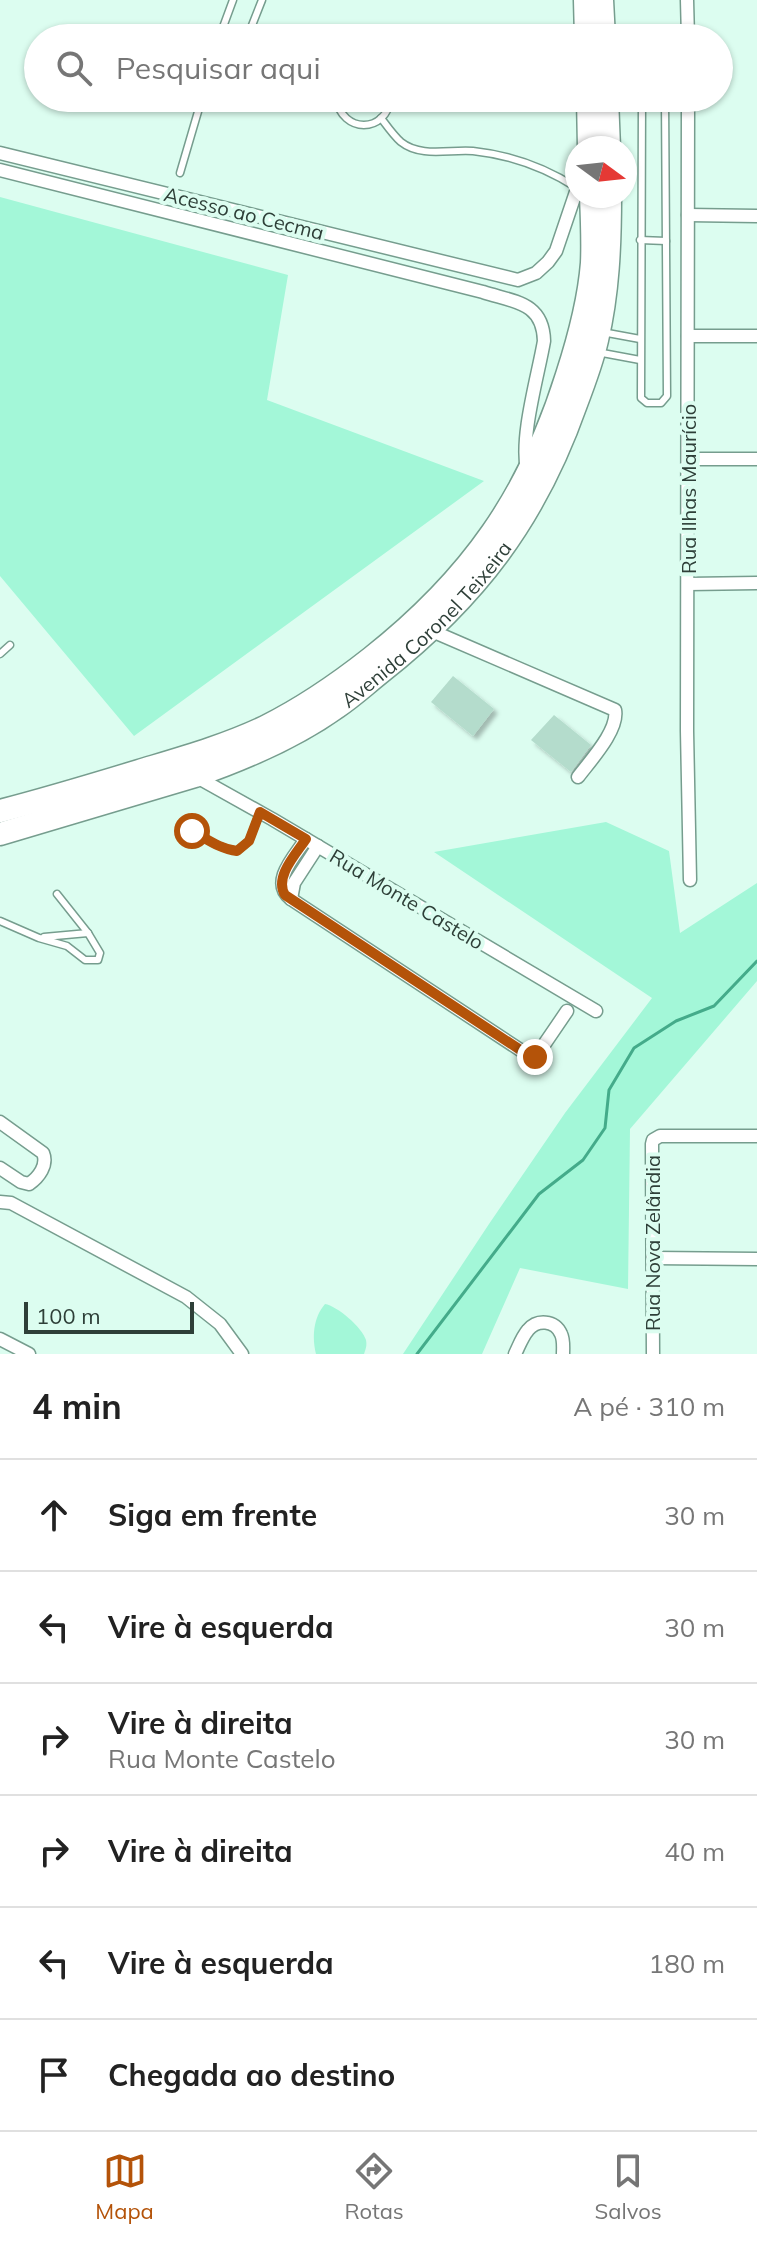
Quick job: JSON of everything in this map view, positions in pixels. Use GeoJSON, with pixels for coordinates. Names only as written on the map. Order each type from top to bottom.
{"type":"FeatureCollection","features":[{"type":"Feature","properties":{"kind":"highway"},"geometry":{"type":"LineString","coordinates":[[585,0],[586,24]]}},
{"type":"Feature","properties":{"kind":"highway"},"geometry":{"type":"LineString","coordinates":[[602,0],[603,24]]}},
{"type":"Feature","properties":{"kind":"highway"},"geometry":{"type":"LineString","coordinates":[[588,112],[589,136]]}},
{"type":"Feature","properties":{"kind":"highway"},"geometry":{"type":"LineString","coordinates":[[608,112],[609,136]]}},
{"type":"Feature","properties":{"kind":"highway","name":"Avenida Coronel Teixeira"},"geometry":{"type":"LineString","coordinates":[[0,811],[192,755],[264,727],[326,691],[402,633],[433,605],[484,545],[507,511],[548,429],[579,336],[592,262],[591,208]]}},
{"type":"Feature","properties":{"kind":"highway","name":"Avenida Coronel Teixeira"},"geometry":{"type":"LineString","coordinates":[[0,834],[195,776],[271,745],[336,708],[432,631],[480,579],[526,513],[561,448],[596,341],[610,259],[610,208]]}},
{"type":"Feature","properties":{"kind":"street"},"geometry":{"type":"LineString","coordinates":[[687,0],[688,24]]}},
{"type":"Feature","properties":{"kind":"street","name":"Rua Ilhas Maurício"},"geometry":{"type":"LineString","coordinates":[[688,112],[690,880]]}},
{"type":"Feature","properties":{"kind":"street","name":"Acesso ao Cecma"},"geometry":{"type":"LineString","coordinates":[[0,153],[518,280],[536,273],[548,262],[563,235],[570,208]]}},
{"type":"Feature","properties":{"kind":"street","name":"Acesso ao Cecma"},"geometry":{"type":"LineString","coordinates":[[0,170],[483,292],[530,307],[541,320],[544,341],[526,436],[524,456],[528,474]]}},
{"type":"Feature","properties":{"kind":"street"},"geometry":{"type":"LineString","coordinates":[[688,215],[757,216]]}},
{"type":"Feature","properties":{"kind":"street"},"geometry":{"type":"LineString","coordinates":[[483,292],[487,274]]}},
{"type":"Feature","properties":{"kind":"street"},"geometry":{"type":"LineString","coordinates":[[688,336],[757,336]]}},
{"type":"Feature","properties":{"kind":"street"},"geometry":{"type":"LineString","coordinates":[[689,459],[757,459]]}},
{"type":"Feature","properties":{"kind":"street"},"geometry":{"type":"LineString","coordinates":[[688,584],[757,583]]}},
{"type":"Feature","properties":{"kind":"street"},"geometry":{"type":"LineString","coordinates":[[432,631],[615,710],[616,716],[608,736],[578,777]]}},
{"type":"Feature","properties":{"kind":"street","name":"Rua Monte Castelo"},"geometry":{"type":"LineString","coordinates":[[195,776],[596,1011]]}},
{"type":"Feature","properties":{"kind":"street"},"geometry":{"type":"LineString","coordinates":[[306,839],[281,883],[282,890],[291,899],[531,1057],[537,1055],[567,1011]]}},
{"type":"Feature","properties":{"kind":"street"},"geometry":{"type":"LineString","coordinates":[[291,899],[294,883],[318,846]]}},
{"type":"Feature","properties":{"kind":"street"},"geometry":{"type":"LineString","coordinates":[[0,1122],[46,1158],[35,1180],[29,1184],[0,1168]]}},
{"type":"Feature","properties":{"kind":"street","name":"Rua Nova Zelândia"},"geometry":{"type":"LineString","coordinates":[[653,1354],[653,1140],[660,1136],[757,1136]]}},
{"type":"Feature","properties":{"kind":"street"},"geometry":{"type":"LineString","coordinates":[[0,1202],[11,1203],[186,1297],[220,1324],[242,1354]]}},
{"type":"Feature","properties":{"kind":"street"},"geometry":{"type":"LineString","coordinates":[[653,1258],[757,1259]]}},
{"type":"Feature","properties":{"kind":"street"},"geometry":{"type":"LineString","coordinates":[[515,1354],[527,1330],[535,1324],[544,1323],[554,1325],[561,1333],[563,1354]]}},
{"type":"Feature","properties":{"kind":"street"},"geometry":{"type":"LineString","coordinates":[[0,1339],[29,1354]]}},
{"type":"Feature","properties":{"kind":"lane"},"geometry":{"type":"LineString","coordinates":[[224,24],[233,0]]}},
{"type":"Feature","properties":{"kind":"lane"},"geometry":{"type":"LineString","coordinates":[[253,24],[262,0]]}},
{"type":"Feature","properties":{"kind":"lane"},"geometry":{"type":"LineString","coordinates":[[180,173],[198,112]]}},
{"type":"Feature","properties":{"kind":"lane"},"geometry":{"type":"LineString","coordinates":[[342,112],[349,121],[365,125],[387,112]]}},
{"type":"Feature","properties":{"kind":"lane"},"geometry":{"type":"LineString","coordinates":[[642,112],[640,360],[641,398],[647,403],[661,403],[667,396],[665,112]]}},
{"type":"Feature","properties":{"kind":"lane"},"geometry":{"type":"LineString","coordinates":[[381,118],[401,143],[421,152],[473,151],[511,159],[553,173],[565,180]]}},
{"type":"Feature","properties":{"kind":"lane"},"geometry":{"type":"LineString","coordinates":[[640,240],[666,241]]}},
{"type":"Feature","properties":{"kind":"lane"},"geometry":{"type":"LineString","coordinates":[[596,341],[640,339]]}},
{"type":"Feature","properties":{"kind":"lane"},"geometry":{"type":"LineString","coordinates":[[596,341],[640,360]]}},
{"type":"Feature","properties":{"kind":"lane"},"geometry":{"type":"LineString","coordinates":[[0,654],[10,645]]}},
{"type":"Feature","properties":{"kind":"lane"},"geometry":{"type":"LineString","coordinates":[[192,831],[228,850],[237,851],[249,841],[260,812]]}},
{"type":"Feature","properties":{"kind":"lane"},"geometry":{"type":"LineString","coordinates":[[0,921],[67,946],[85,960],[98,960],[100,953],[88,933],[57,894]]}},
{"type":"Feature","properties":{"kind":"lane"},"geometry":{"type":"LineString","coordinates":[[39,938],[88,933]]}},
{"type":"Feature","properties":{"kind":"green space"},"geometry":{"type":"Polygon","coordinates":[[[0,197],[288,275],[267,400],[484,481],[134,736],[0,576],[0,197]]]}},
{"type":"Feature","properties":{"kind":"green space"},"geometry":{"type":"Polygon","coordinates":[[[606,822],[669,851],[680,933],[757,883],[757,981],[630,1129],[628,1289],[520,1268],[482,1354],[403,1354],[565,1113],[652,998],[434,852],[606,822]]]}},
{"type":"Feature","properties":{"kind":"green space"},"geometry":{"type":"Polygon","coordinates":[[[325,1304],[342,1313],[360,1329],[366,1340],[364,1354],[316,1354],[314,1328],[325,1304]]]}},
{"type":"Feature","properties":{"kind":"building"},"geometry":{"type":"Polygon","coordinates":[[[453,676],[494,709],[473,736],[431,702],[453,676]]]}},
{"type":"Feature","properties":{"kind":"building"},"geometry":{"type":"Polygon","coordinates":[[[554,715],[591,745],[571,772],[531,740],[554,715]]]}},
{"type":"Feature","properties":{"kind":"waterway"},"geometry":{"type":"LineString","coordinates":[[417,1354],[539,1194],[583,1160],[605,1128],[609,1090],[634,1048],[676,1021],[714,1006],[757,961]]}},
{"type":"Feature","properties":{"kind":"route"},"geometry":{"type":"LineString","coordinates":[[192,831],[228,850],[237,851],[249,841],[260,812],[306,839],[283,876],[281,883],[285,895],[535,1057]]}}]}
